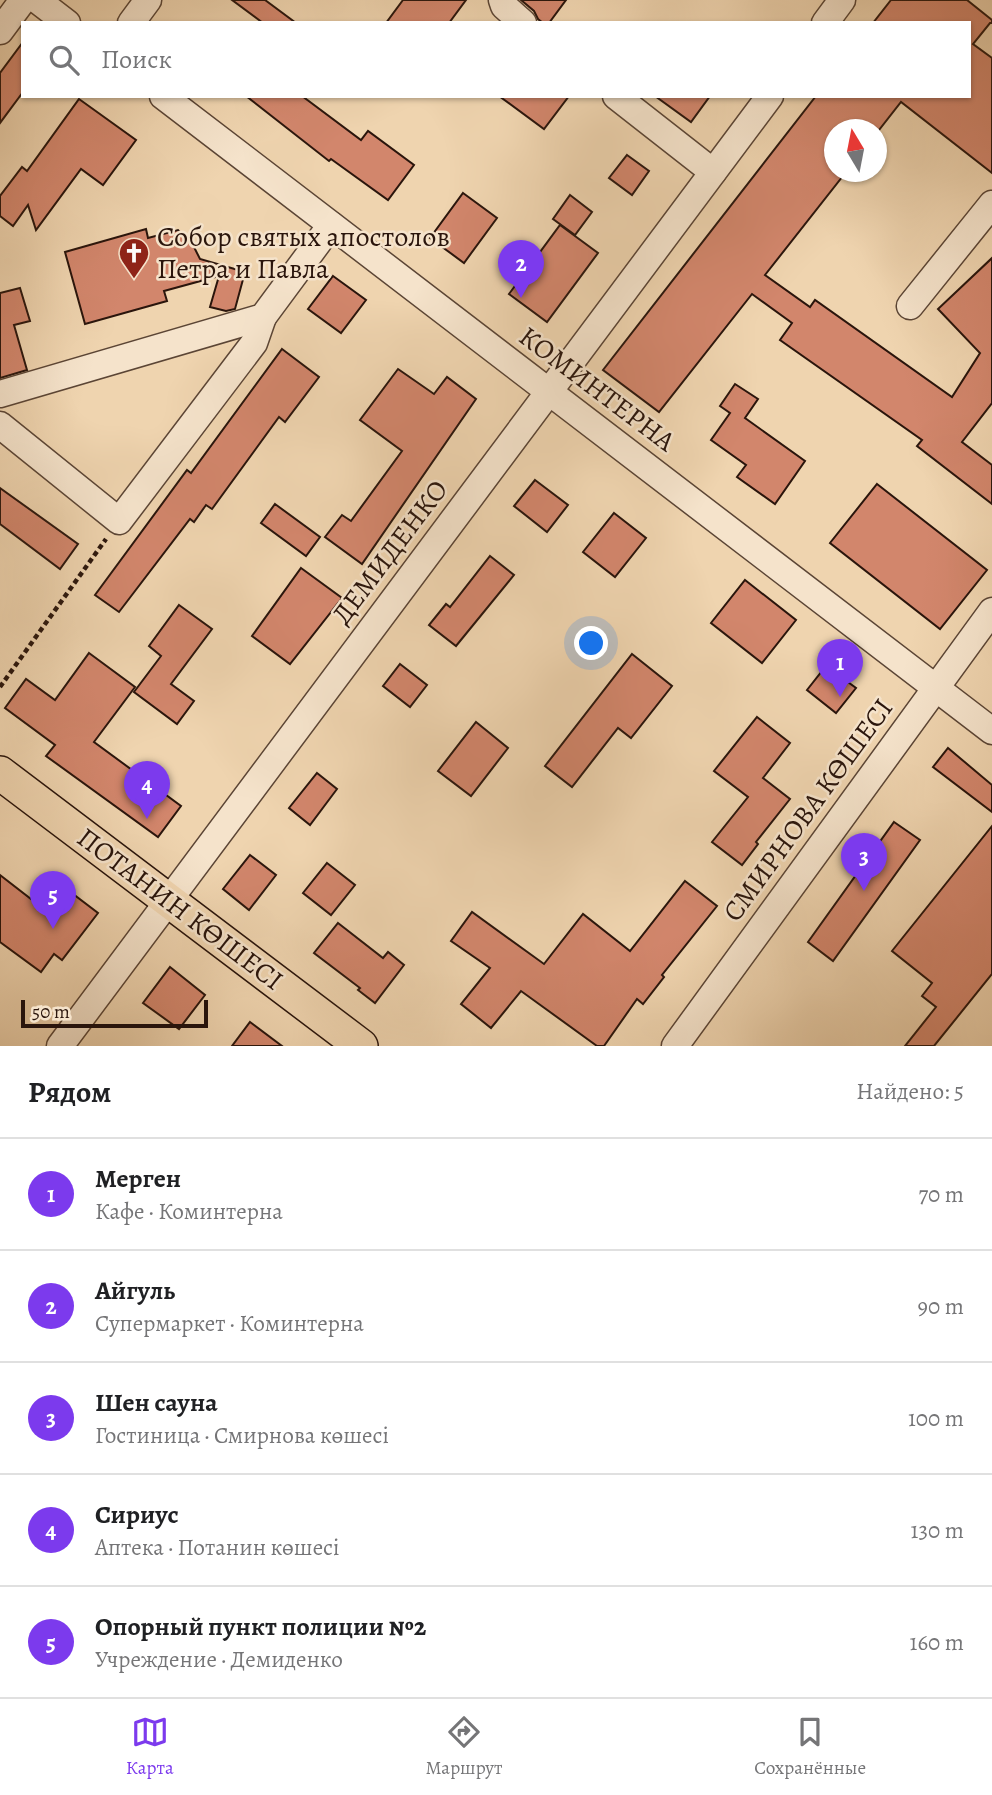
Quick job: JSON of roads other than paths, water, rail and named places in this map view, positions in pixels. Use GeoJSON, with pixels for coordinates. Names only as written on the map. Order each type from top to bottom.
{"type":"FeatureCollection","features":[{"type":"Feature","properties":{"kind":"main road","name":"ПОТАНИН КӨШЕСІ"},"geometry":{"type":"LineString","coordinates":[[0,773],[361,1046]]}},
{"type":"Feature","properties":{"kind":"street"},"geometry":{"type":"LineString","coordinates":[[0,31],[23,0]]}},
{"type":"Feature","properties":{"kind":"street"},"geometry":{"type":"LineString","coordinates":[[37,0],[64,21]]}},
{"type":"Feature","properties":{"kind":"street"},"geometry":{"type":"LineString","coordinates":[[132,21],[148,0]]}},
{"type":"Feature","properties":{"kind":"street"},"geometry":{"type":"LineString","coordinates":[[502,0],[504,6],[521,21]]}},
{"type":"Feature","properties":{"kind":"street"},"geometry":{"type":"LineString","coordinates":[[826,21],[842,0]]}},
{"type":"Feature","properties":{"kind":"street","name":"КОМИНТЕРНА"},"geometry":{"type":"LineString","coordinates":[[166,98],[992,731]]}},
{"type":"Feature","properties":{"kind":"street"},"geometry":{"type":"LineString","coordinates":[[619,98],[713,172]]}},
{"type":"Feature","properties":{"kind":"street","name":"ДЕМИДЕНКО"},"geometry":{"type":"LineString","coordinates":[[60,1046],[768,98]]}},
{"type":"Feature","properties":{"kind":"street"},"geometry":{"type":"LineString","coordinates":[[910,306],[992,204]]}},
{"type":"Feature","properties":{"kind":"street"},"geometry":{"type":"LineString","coordinates":[[0,425],[119,521],[254,342],[263,317],[331,225]]}},
{"type":"Feature","properties":{"kind":"street"},"geometry":{"type":"LineString","coordinates":[[0,394],[263,317]]}},
{"type":"Feature","properties":{"kind":"street","name":"СМИРНОВА КӨШЕСІ"},"geometry":{"type":"LineString","coordinates":[[676,1046],[992,611]]}},
{"type":"Feature","properties":{"kind":"place","name":"Собор святых апостолов Петра и Павла"},"geometry":{"type":"Point","coordinates":[134,280]}},
{"type":"Feature","properties":{"kind":"place","name":"Айгуль"},"geometry":{"type":"Point","coordinates":[521,298]}},
{"type":"Feature","properties":{"kind":"place","name":"Мерген"},"geometry":{"type":"Point","coordinates":[840,697]}},
{"type":"Feature","properties":{"kind":"place","name":"Сириус"},"geometry":{"type":"Point","coordinates":[147,819]}},
{"type":"Feature","properties":{"kind":"place","name":"Шен сауна"},"geometry":{"type":"Point","coordinates":[864,891]}},
{"type":"Feature","properties":{"kind":"place","name":"Опорный пункт полиции №2"},"geometry":{"type":"Point","coordinates":[53,929]}}]}
